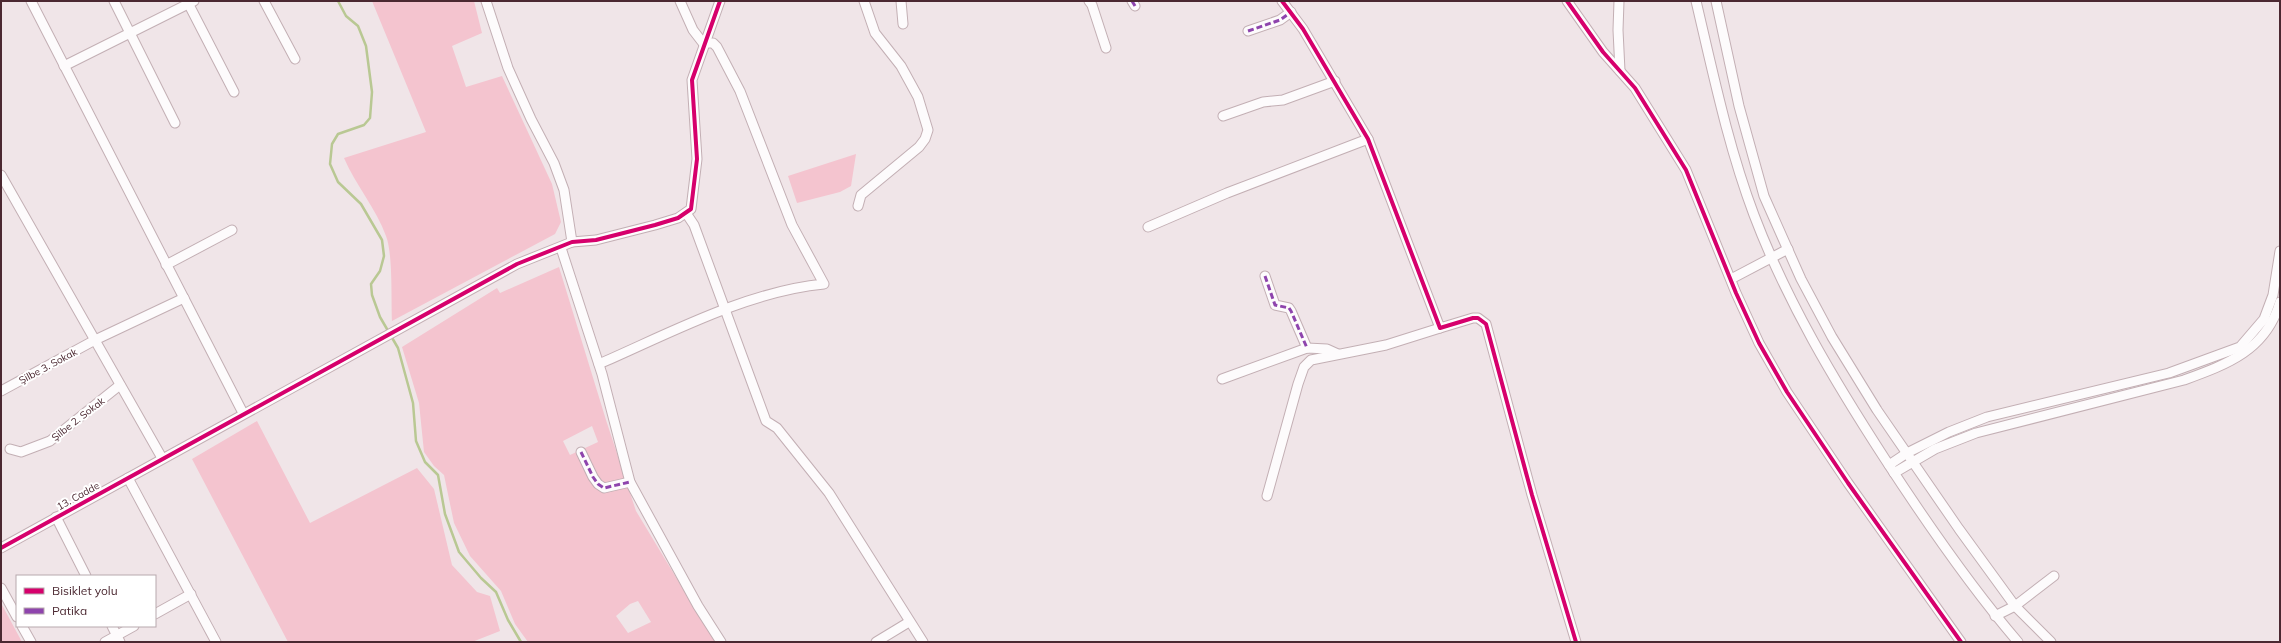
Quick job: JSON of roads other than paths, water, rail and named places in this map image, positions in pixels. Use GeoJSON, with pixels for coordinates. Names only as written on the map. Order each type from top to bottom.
{"type":"FeatureCollection","features":[{"type":"Feature","properties":{"kind":"street"},"geometry":{"type":"LineString","coordinates":[[31,1],[243,413]]}},
{"type":"Feature","properties":{"kind":"street"},"geometry":{"type":"LineString","coordinates":[[114,1],[175,123]]}},
{"type":"Feature","properties":{"kind":"street"},"geometry":{"type":"LineString","coordinates":[[264,1],[295,59]]}},
{"type":"Feature","properties":{"kind":"street"},"geometry":{"type":"LineString","coordinates":[[486,1],[508,68],[531,119],[554,164],[561,183],[572,242],[596,240],[678,218],[691,209],[694,197],[697,159],[692,80],[703,43],[720,1]]}},
{"type":"Feature","properties":{"kind":"street"},"geometry":{"type":"LineString","coordinates":[[680,1],[693,30],[703,43]]}},
{"type":"Feature","properties":{"kind":"street"},"geometry":{"type":"LineString","coordinates":[[858,206],[861,195],[922,143],[928,130],[918,97],[901,66],[875,33],[864,1]]}},
{"type":"Feature","properties":{"kind":"street"},"geometry":{"type":"LineString","coordinates":[[900,1],[903,24]]}},
{"type":"Feature","properties":{"kind":"street"},"geometry":{"type":"LineString","coordinates":[[1089,1],[1092,5],[1106,48]]}},
{"type":"Feature","properties":{"kind":"street"},"geometry":{"type":"LineString","coordinates":[[1282,1],[1291,12],[1335,81],[1368,139],[1440,328]]}},
{"type":"Feature","properties":{"kind":"street"},"geometry":{"type":"LineString","coordinates":[[1567,1],[1620,72],[1635,88],[1686,170],[1759,343],[1787,392],[1848,483],[1961,642]]}},
{"type":"Feature","properties":{"kind":"street"},"geometry":{"type":"LineString","coordinates":[[1619,1],[1618,30],[1620,72]]}},
{"type":"Feature","properties":{"kind":"street"},"geometry":{"type":"LineString","coordinates":[[1696,1],[1732,151],[1755,217],[1772,257],[1818,354],[1892,469],[1995,616],[2018,642]]}},
{"type":"Feature","properties":{"kind":"street"},"geometry":{"type":"LineString","coordinates":[[1716,1],[1739,106],[1764,196],[1801,279],[1832,337],[1877,410],[2015,606],[2051,642]]}},
{"type":"Feature","properties":{"kind":"street"},"geometry":{"type":"LineString","coordinates":[[64,66],[190,2],[234,92]]}},
{"type":"Feature","properties":{"kind":"street"},"geometry":{"type":"LineString","coordinates":[[1248,31],[1280,20],[1291,12]]}},
{"type":"Feature","properties":{"kind":"street"},"geometry":{"type":"LineString","coordinates":[[599,364],[724,309],[798,288],[824,284],[792,225],[740,91],[717,47],[713,43],[703,43]]}},
{"type":"Feature","properties":{"kind":"street"},"geometry":{"type":"LineString","coordinates":[[1223,116],[1263,102],[1283,100],[1335,81]]}},
{"type":"Feature","properties":{"kind":"street"},"geometry":{"type":"LineString","coordinates":[[1148,227],[1227,193],[1368,139]]}},
{"type":"Feature","properties":{"kind":"street"},"geometry":{"type":"LineString","coordinates":[[1,175],[162,458]]}},
{"type":"Feature","properties":{"kind":"street"},"geometry":{"type":"LineString","coordinates":[[686,213],[694,225],[766,421],[778,428],[829,493],[923,642]]}},
{"type":"Feature","properties":{"kind":"street"},"geometry":{"type":"LineString","coordinates":[[166,264],[232,230]]}},
{"type":"Feature","properties":{"kind":"street","name":"13. Cadde"},"geometry":{"type":"LineString","coordinates":[[1,548],[243,413],[395,332],[517,264],[561,248],[572,242]]}},
{"type":"Feature","properties":{"kind":"street"},"geometry":{"type":"LineString","coordinates":[[561,248],[599,364],[630,482],[698,606],[721,642]]}},
{"type":"Feature","properties":{"kind":"street"},"geometry":{"type":"LineString","coordinates":[[1731,279],[1788,249]]}},
{"type":"Feature","properties":{"kind":"street"},"geometry":{"type":"LineString","coordinates":[[1892,469],[1949,432],[1987,417],[2169,374],[2240,347],[2264,319],[2273,295],[2280,251]]}},
{"type":"Feature","properties":{"kind":"street"},"geometry":{"type":"LineString","coordinates":[[1265,276],[1275,305],[1289,308],[1307,348]]}},
{"type":"Feature","properties":{"kind":"street","name":"Şilbe 3. Sokak"},"geometry":{"type":"LineString","coordinates":[[1,391],[95,340],[184,298]]}},
{"type":"Feature","properties":{"kind":"street"},"geometry":{"type":"LineString","coordinates":[[1910,457],[1936,449],[1976,433],[2184,380],[2213,369],[2251,349],[2266,334],[2275,318],[2280,302]]}},
{"type":"Feature","properties":{"kind":"street"},"geometry":{"type":"LineString","coordinates":[[1267,496],[1304,367],[1311,360],[1386,345],[1478,318],[1486,324],[1532,495],[1576,642]]}},
{"type":"Feature","properties":{"kind":"street"},"geometry":{"type":"LineString","coordinates":[[1222,379],[1307,348],[1327,349],[1338,354]]}},
{"type":"Feature","properties":{"kind":"street","name":"Şilbe 2. Sokak"},"geometry":{"type":"LineString","coordinates":[[10,449],[21,452],[50,441],[120,385]]}},
{"type":"Feature","properties":{"kind":"street"},"geometry":{"type":"LineString","coordinates":[[581,452],[598,484],[604,488],[630,482]]}},
{"type":"Feature","properties":{"kind":"street"},"geometry":{"type":"LineString","coordinates":[[128,478],[216,642]]}},
{"type":"Feature","properties":{"kind":"street"},"geometry":{"type":"LineString","coordinates":[[56,517],[85,575]]}},
{"type":"Feature","properties":{"kind":"street"},"geometry":{"type":"LineString","coordinates":[[1995,616],[2015,606],[2054,576]]}},
{"type":"Feature","properties":{"kind":"street"},"geometry":{"type":"LineString","coordinates":[[1,588],[16,615]]}},
{"type":"Feature","properties":{"kind":"street"},"geometry":{"type":"LineString","coordinates":[[156,613],[191,594]]}},
{"type":"Feature","properties":{"kind":"street"},"geometry":{"type":"LineString","coordinates":[[876,642],[909,622]]}},
{"type":"Feature","properties":{"kind":"street"},"geometry":{"type":"LineString","coordinates":[[23,627],[31,642]]}},
{"type":"Feature","properties":{"kind":"street"},"geometry":{"type":"LineString","coordinates":[[112,627],[118,639]]}},
{"type":"Feature","properties":{"kind":"street"},"geometry":{"type":"LineString","coordinates":[[105,642],[118,639],[133,627]]}},
{"type":"Feature","properties":{"kind":"waterway"},"geometry":{"type":"LineString","coordinates":[[338,1],[346,16],[358,26],[366,46],[372,92],[370,118],[364,125],[338,134],[332,144],[330,164],[338,182],[361,204],[382,240],[384,256],[380,271],[371,284],[372,295],[380,317],[398,348],[413,403],[416,441],[425,462],[438,475],[445,514],[459,552],[481,578],[496,592],[508,620],[521,642]]}}]}
